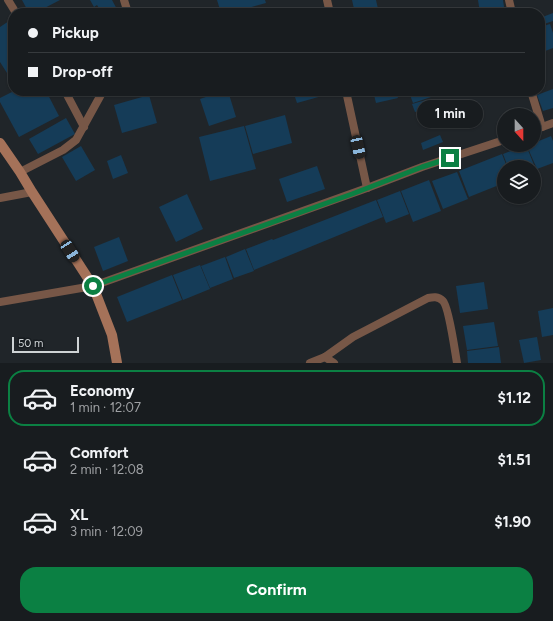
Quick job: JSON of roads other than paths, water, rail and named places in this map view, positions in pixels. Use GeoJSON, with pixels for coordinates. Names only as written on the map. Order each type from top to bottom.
{"type":"FeatureCollection","features":[{"type":"Feature","properties":{"kind":"street"},"geometry":{"type":"LineString","coordinates":[[68,96],[84,127]]}},
{"type":"Feature","properties":{"kind":"street"},"geometry":{"type":"LineString","coordinates":[[20,172],[63,150],[76,140],[100,96]]}},
{"type":"Feature","properties":{"kind":"street"},"geometry":{"type":"LineString","coordinates":[[347,96],[367,188]]}},
{"type":"Feature","properties":{"kind":"street"},"geometry":{"type":"LineString","coordinates":[[533,96],[542,127],[553,123]]}},
{"type":"Feature","properties":{"kind":"street"},"geometry":{"type":"LineString","coordinates":[[0,302],[93,286],[422,167],[497,142]]}},
{"type":"Feature","properties":{"kind":"street"},"geometry":{"type":"LineString","coordinates":[[0,143],[93,286],[112,335],[117,363]]}},
{"type":"Feature","properties":{"kind":"street"},"geometry":{"type":"LineString","coordinates":[[0,198],[32,192]]}},
{"type":"Feature","properties":{"kind":"street"},"geometry":{"type":"LineString","coordinates":[[310,363],[325,357],[354,337],[428,298],[437,297],[444,301],[457,363]]}},
{"type":"Feature","properties":{"kind":"street"},"geometry":{"type":"LineString","coordinates":[[325,357],[334,363]]}}]}
